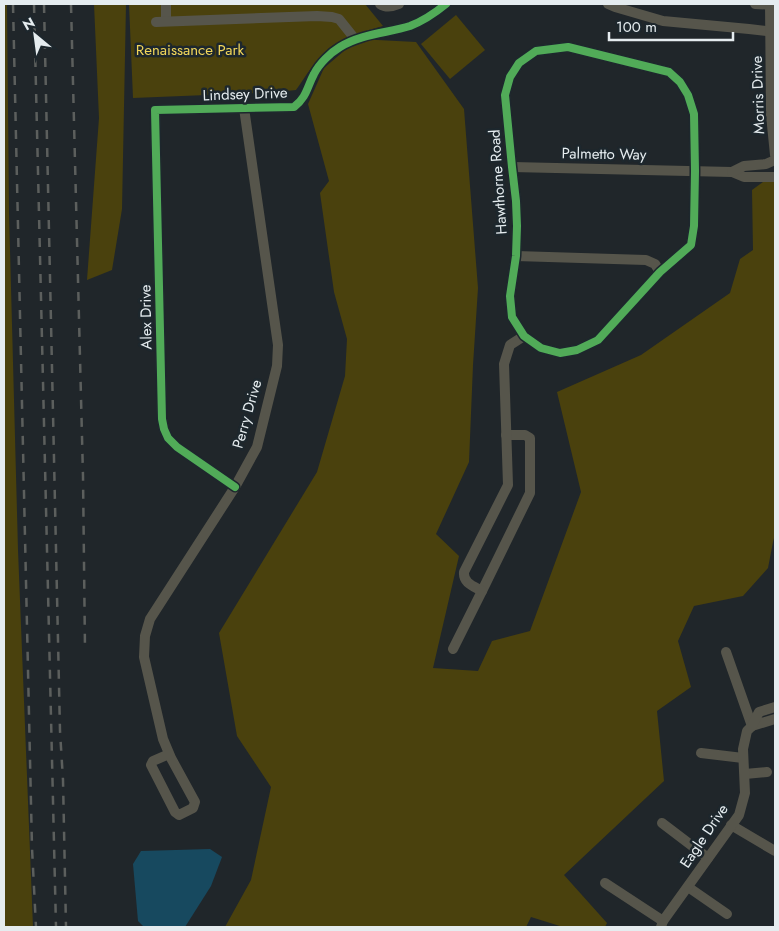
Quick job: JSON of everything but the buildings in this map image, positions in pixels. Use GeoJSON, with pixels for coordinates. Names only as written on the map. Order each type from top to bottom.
{"type":"FeatureCollection","features":[{"type":"Feature","properties":{"kind":"street"},"geometry":{"type":"LineString","coordinates":[[166,4],[161,22],[332,17],[339,19],[355,39]]}},
{"type":"Feature","properties":{"kind":"street"},"geometry":{"type":"LineString","coordinates":[[380,4],[388,7],[398,4]]}},
{"type":"Feature","properties":{"kind":"street","name":"Lindsey Drive"},"geometry":{"type":"LineString","coordinates":[[155,110],[294,106],[302,101],[314,73],[325,59],[339,47],[358,38],[411,25],[434,14],[446,4]]}},
{"type":"Feature","properties":{"kind":"street"},"geometry":{"type":"LineString","coordinates":[[608,4],[663,21],[773,32]]}},
{"type":"Feature","properties":{"kind":"street"},"geometry":{"type":"LineString","coordinates":[[755,4],[771,4]]}},
{"type":"Feature","properties":{"kind":"street","name":"Morris Drive"},"geometry":{"type":"LineString","coordinates":[[771,4],[773,32],[771,115],[775,155]]}},
{"type":"Feature","properties":{"kind":"street","name":"Hawthorne Road"},"geometry":{"type":"LineString","coordinates":[[568,47],[669,72],[680,82],[688,95],[694,114],[694,226],[691,245],[660,272],[598,340],[577,350],[560,353],[541,348],[524,336],[512,317],[510,296],[516,256],[517,226],[512,167],[505,95],[510,77],[519,63],[536,51],[568,47]]}},
{"type":"Feature","properties":{"kind":"street","name":"Perry Drive"},"geometry":{"type":"LineString","coordinates":[[170,756],[154,761],[151,765],[175,812],[179,815],[193,808],[195,802],[163,740],[144,657],[146,636],[150,619],[236,487],[257,447],[277,366],[278,345],[244,108]]}},
{"type":"Feature","properties":{"kind":"street","name":"Alex Drive"},"geometry":{"type":"LineString","coordinates":[[155,110],[162,419],[164,429],[168,438],[177,448],[236,487]]}},
{"type":"Feature","properties":{"kind":"street"},"geometry":{"type":"LineString","coordinates":[[732,172],[744,166],[766,164],[775,160]]}},
{"type":"Feature","properties":{"kind":"street","name":"Palmetto Way"},"geometry":{"type":"LineString","coordinates":[[512,167],[695,171]]}},
{"type":"Feature","properties":{"kind":"street"},"geometry":{"type":"LineString","coordinates":[[695,171],[732,172],[744,177],[775,177]]}},
{"type":"Feature","properties":{"kind":"street"},"geometry":{"type":"LineString","coordinates":[[516,256],[646,260],[655,264],[660,272]]}},
{"type":"Feature","properties":{"kind":"street"},"geometry":{"type":"LineString","coordinates":[[482,591],[469,585],[464,577],[464,572],[508,485],[504,364],[510,346],[524,336]]}},
{"type":"Feature","properties":{"kind":"street"},"geometry":{"type":"LineString","coordinates":[[453,649],[530,493],[530,438],[526,435],[506,435]]}},
{"type":"Feature","properties":{"kind":"street"},"geometry":{"type":"LineString","coordinates":[[726,652],[752,726],[775,719]]}},
{"type":"Feature","properties":{"kind":"street","name":"Eagle Drive"},"geometry":{"type":"LineString","coordinates":[[662,924],[739,814],[745,793],[743,749],[747,731],[752,726],[759,712],[775,707]]}},
{"type":"Feature","properties":{"kind":"street"},"geometry":{"type":"LineString","coordinates":[[701,753],[743,758]]}},
{"type":"Feature","properties":{"kind":"street"},"geometry":{"type":"LineString","coordinates":[[745,774],[767,772]]}},
{"type":"Feature","properties":{"kind":"street"},"geometry":{"type":"LineString","coordinates":[[662,824],[708,858]]}},
{"type":"Feature","properties":{"kind":"street"},"geometry":{"type":"LineString","coordinates":[[731,825],[775,851]]}},
{"type":"Feature","properties":{"kind":"street"},"geometry":{"type":"LineString","coordinates":[[604,883],[662,924]]}},
{"type":"Feature","properties":{"kind":"street"},"geometry":{"type":"LineString","coordinates":[[688,887],[727,914]]}},
{"type":"Feature","properties":{"kind":"green space"},"geometry":{"type":"Polygon","coordinates":[[[4,4],[7,4],[9,212],[18,550],[33,927],[4,927],[4,4]]]}},
{"type":"Feature","properties":{"kind":"green space"},"geometry":{"type":"Polygon","coordinates":[[[94,4],[126,4],[122,209],[112,270],[87,280],[99,118],[94,4]]]}},
{"type":"Feature","properties":{"kind":"green space","name":"Renaissance Park"},"geometry":{"type":"Polygon","coordinates":[[[129,4],[365,4],[383,26],[354,35],[328,49],[311,68],[296,90],[133,98],[129,4]]]}},
{"type":"Feature","properties":{"kind":"green space"},"geometry":{"type":"Polygon","coordinates":[[[456,15],[485,50],[450,79],[421,44],[456,15]]]}},
{"type":"Feature","properties":{"kind":"green space"},"geometry":{"type":"Polygon","coordinates":[[[358,39],[416,42],[464,109],[478,288],[469,462],[436,534],[459,556],[433,668],[478,671],[492,641],[530,631],[581,492],[557,392],[641,355],[730,293],[740,259],[753,250],[752,190],[775,173],[775,534],[768,568],[743,596],[694,606],[678,641],[691,687],[657,711],[664,781],[564,875],[607,923],[605,927],[563,927],[531,917],[526,927],[225,927],[251,880],[271,787],[237,736],[219,633],[317,472],[345,376],[347,339],[334,292],[320,193],[329,181],[308,104],[324,68],[358,39]]]}},
{"type":"Feature","properties":{"kind":"water"},"geometry":{"type":"Polygon","coordinates":[[[210,849],[222,857],[211,886],[185,927],[144,927],[138,921],[133,864],[141,851],[210,849]]]}},
{"type":"Feature","properties":{"kind":"railway"},"geometry":{"type":"LineString","coordinates":[[13,4],[32,848],[36,927]]}},
{"type":"Feature","properties":{"kind":"railway"},"geometry":{"type":"LineString","coordinates":[[34,4],[56,927]]}},
{"type":"Feature","properties":{"kind":"railway"},"geometry":{"type":"LineString","coordinates":[[44,4],[66,927]]}},
{"type":"Feature","properties":{"kind":"railway"},"geometry":{"type":"LineString","coordinates":[[71,4],[83,476],[85,649]]}},
{"type":"Feature","properties":{"kind":"cycle path"},"geometry":{"type":"LineString","coordinates":[[235,487],[177,447],[168,438],[164,429],[162,419],[155,110],[294,107],[304,96],[319,66],[336,49],[357,39],[420,22],[446,4]]}},
{"type":"Feature","properties":{"kind":"cycle path"},"geometry":{"type":"LineString","coordinates":[[568,47],[669,72],[680,82],[688,95],[694,114],[694,226],[691,245],[660,272],[598,340],[577,350],[560,353],[541,348],[524,336],[512,317],[510,296],[516,256],[517,226],[505,95],[510,77],[519,63],[536,51],[568,47]]}}]}
